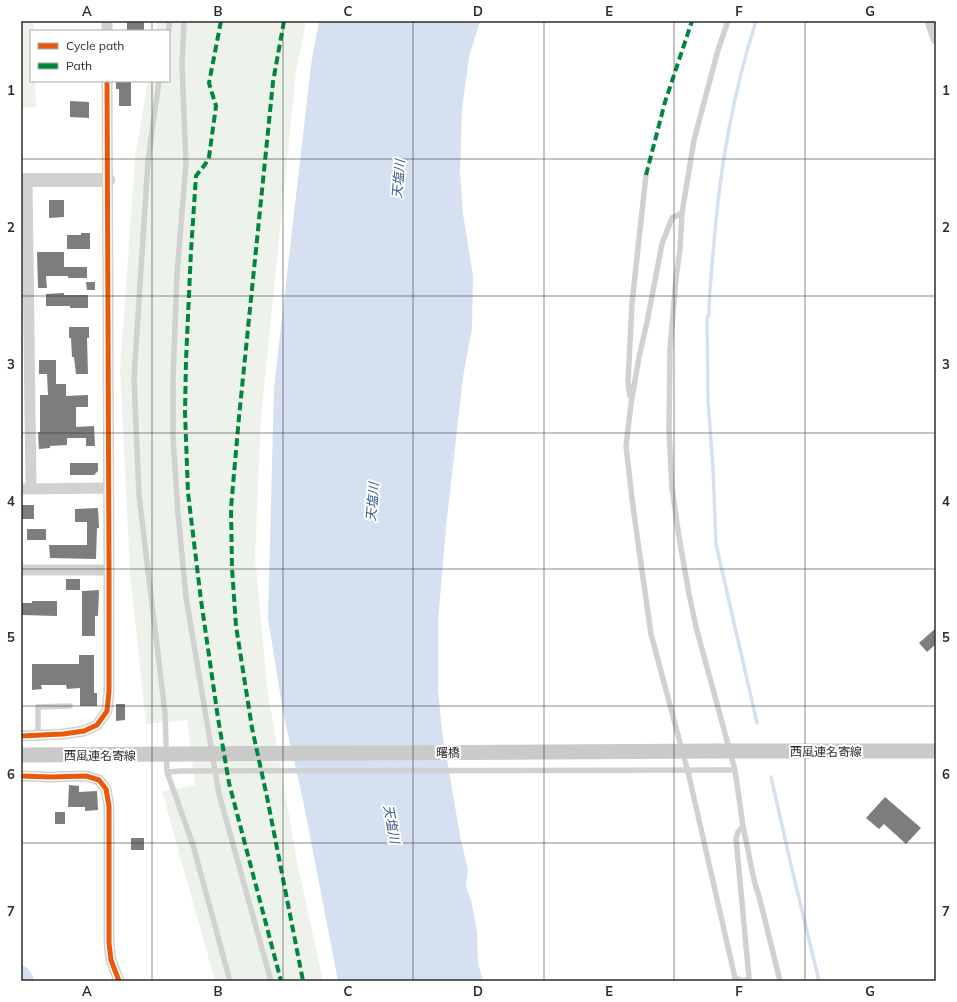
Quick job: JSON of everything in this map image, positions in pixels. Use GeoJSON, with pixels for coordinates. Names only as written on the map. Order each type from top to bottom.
{"type":"FeatureCollection","features":[{"type":"Feature","properties":{"kind":"main road","name":"曙橋"},"geometry":{"type":"LineString","coordinates":[[173,754],[724,751]]}},
{"type":"Feature","properties":{"kind":"main road","name":"西風連名寄線"},"geometry":{"type":"LineString","coordinates":[[724,751],[936,751]]}},
{"type":"Feature","properties":{"kind":"main road","name":"西風連名寄線"},"geometry":{"type":"LineString","coordinates":[[21,755],[173,754]]}},
{"type":"Feature","properties":{"kind":"street"},"geometry":{"type":"LineString","coordinates":[[930,21],[936,39]]}},
{"type":"Feature","properties":{"kind":"street"},"geometry":{"type":"LineString","coordinates":[[21,736],[63,734],[84,731],[97,725],[107,711],[109,691],[107,82]]}},
{"type":"Feature","properties":{"kind":"street"},"geometry":{"type":"LineString","coordinates":[[108,180],[24,180],[26,489],[109,488]]}},
{"type":"Feature","properties":{"kind":"street"},"geometry":{"type":"LineString","coordinates":[[21,570],[109,570]]}},
{"type":"Feature","properties":{"kind":"street"},"geometry":{"type":"LineString","coordinates":[[21,776],[86,776],[99,780],[106,789],[109,806],[109,944],[111,960],[118,981]]}},
{"type":"Feature","properties":{"kind":"lane"},"geometry":{"type":"LineString","coordinates":[[184,21],[182,66],[186,163],[177,274],[173,380],[173,437],[178,513],[186,597],[219,794],[271,981]]}},
{"type":"Feature","properties":{"kind":"lane"},"geometry":{"type":"LineString","coordinates":[[728,21],[718,50],[694,140],[682,213],[670,350],[669,430],[672,488],[679,537],[695,620],[724,751],[735,770],[743,826],[754,880],[780,981]]}},
{"type":"Feature","properties":{"kind":"lane"},"geometry":{"type":"LineString","coordinates":[[159,82],[148,160],[134,378],[139,495],[165,713],[173,754],[167,772],[193,845],[230,981]]}},
{"type":"Feature","properties":{"kind":"lane"},"geometry":{"type":"LineString","coordinates":[[630,404],[628,382],[632,303],[646,175]]}},
{"type":"Feature","properties":{"kind":"lane"},"geometry":{"type":"LineString","coordinates":[[682,213],[672,218],[662,244],[648,322],[639,357],[630,404],[626,446],[651,634],[689,776],[735,980],[743,981],[749,978],[736,838],[738,832],[743,826]]}},
{"type":"Feature","properties":{"kind":"lane"},"geometry":{"type":"LineString","coordinates":[[38,735],[38,707],[70,706]]}},
{"type":"Feature","properties":{"kind":"lane"},"geometry":{"type":"LineString","coordinates":[[167,772],[735,770]]}},
{"type":"Feature","properties":{"kind":"shaded area"},"geometry":{"type":"Polygon","coordinates":[[[21,21],[33,21],[34,30],[30,30],[30,82],[35,82],[36,107],[21,108],[21,21]]]}},
{"type":"Feature","properties":{"kind":"shaded area"},"geometry":{"type":"Polygon","coordinates":[[[157,21],[306,21],[296,72],[261,419],[255,557],[268,694],[297,861],[323,981],[215,981],[162,792],[195,785],[187,720],[146,724],[130,574],[120,369],[135,158],[148,82],[170,82],[170,30],[156,30],[157,21]]]}},
{"type":"Feature","properties":{"kind":"water","name":"天塩川"},"geometry":{"type":"Polygon","coordinates":[[[319,21],[480,21],[469,57],[462,109],[460,171],[463,214],[473,276],[472,328],[463,377],[446,527],[438,622],[438,690],[442,731],[461,841],[468,869],[466,886],[472,904],[477,932],[478,963],[483,981],[338,981],[303,800],[284,717],[268,619],[274,388],[311,65],[319,21]]]}},
{"type":"Feature","properties":{"kind":"building"},"geometry":{"type":"Polygon","coordinates":[[[127,21],[144,21],[144,30],[127,30],[127,21]]]}},
{"type":"Feature","properties":{"kind":"building"},"geometry":{"type":"Polygon","coordinates":[[[116,82],[131,82],[131,106],[119,106],[119,89],[116,89],[116,82]]]}},
{"type":"Feature","properties":{"kind":"building"},"geometry":{"type":"Polygon","coordinates":[[[70,101],[89,102],[89,118],[70,117],[70,101]]]}},
{"type":"Feature","properties":{"kind":"building"},"geometry":{"type":"Polygon","coordinates":[[[49,200],[64,200],[64,217],[49,218],[49,200]]]}},
{"type":"Feature","properties":{"kind":"building"},"geometry":{"type":"Polygon","coordinates":[[[81,233],[90,233],[90,249],[67,249],[67,235],[81,235],[81,233]]]}},
{"type":"Feature","properties":{"kind":"building"},"geometry":{"type":"Polygon","coordinates":[[[37,252],[64,252],[64,267],[87,267],[87,278],[46,276],[47,288],[38,288],[37,252]]]}},
{"type":"Feature","properties":{"kind":"building"},"geometry":{"type":"Polygon","coordinates":[[[86,282],[95,282],[95,290],[87,290],[86,282]]]}},
{"type":"Feature","properties":{"kind":"building"},"geometry":{"type":"Polygon","coordinates":[[[64,293],[64,295],[88,295],[88,308],[46,306],[46,294],[64,293]]]}},
{"type":"Feature","properties":{"kind":"building"},"geometry":{"type":"Polygon","coordinates":[[[69,327],[89,327],[89,338],[87,338],[88,374],[76,374],[74,357],[72,357],[71,338],[69,338],[69,327]]]}},
{"type":"Feature","properties":{"kind":"building"},"geometry":{"type":"Polygon","coordinates":[[[39,360],[56,360],[56,384],[66,384],[66,396],[88,395],[88,407],[76,407],[76,427],[94,426],[95,446],[86,446],[86,438],[67,438],[67,445],[50,446],[50,448],[39,449],[38,432],[40,432],[40,395],[48,395],[47,374],[39,374],[39,360]]]}},
{"type":"Feature","properties":{"kind":"building"},"geometry":{"type":"Polygon","coordinates":[[[70,463],[98,463],[98,471],[94,475],[70,475],[70,463]]]}},
{"type":"Feature","properties":{"kind":"building"},"geometry":{"type":"Polygon","coordinates":[[[21,505],[34,505],[34,519],[21,519],[21,505]]]}},
{"type":"Feature","properties":{"kind":"building"},"geometry":{"type":"Polygon","coordinates":[[[98,508],[99,528],[97,528],[96,559],[50,558],[49,545],[87,545],[87,522],[75,522],[75,509],[98,508]]]}},
{"type":"Feature","properties":{"kind":"building"},"geometry":{"type":"Polygon","coordinates":[[[27,529],[46,529],[46,540],[27,540],[27,529]]]}},
{"type":"Feature","properties":{"kind":"building"},"geometry":{"type":"Polygon","coordinates":[[[66,579],[80,579],[80,590],[66,590],[66,579]]]}},
{"type":"Feature","properties":{"kind":"building"},"geometry":{"type":"Polygon","coordinates":[[[99,590],[98,616],[95,616],[95,636],[82,636],[82,591],[99,590]]]}},
{"type":"Feature","properties":{"kind":"building"},"geometry":{"type":"Polygon","coordinates":[[[32,601],[57,601],[57,616],[21,615],[21,603],[32,603],[32,601]]]}},
{"type":"Feature","properties":{"kind":"building"},"geometry":{"type":"Polygon","coordinates":[[[936,628],[936,644],[927,652],[919,643],[936,628]]]}},
{"type":"Feature","properties":{"kind":"building"},"geometry":{"type":"Polygon","coordinates":[[[79,655],[94,655],[94,693],[97,693],[97,706],[80,706],[80,688],[67,689],[66,685],[41,685],[42,689],[32,690],[32,664],[79,664],[79,655]]]}},
{"type":"Feature","properties":{"kind":"building"},"geometry":{"type":"Polygon","coordinates":[[[116,704],[125,704],[125,720],[116,721],[116,704]]]}},
{"type":"Feature","properties":{"kind":"building"},"geometry":{"type":"Polygon","coordinates":[[[69,785],[79,786],[79,792],[97,791],[98,810],[85,811],[85,807],[68,807],[69,785]]]}},
{"type":"Feature","properties":{"kind":"building"},"geometry":{"type":"Polygon","coordinates":[[[885,797],[921,828],[906,844],[884,824],[879,829],[866,818],[885,797]]]}},
{"type":"Feature","properties":{"kind":"building"},"geometry":{"type":"Polygon","coordinates":[[[55,812],[65,812],[65,824],[55,824],[55,812]]]}},
{"type":"Feature","properties":{"kind":"building"},"geometry":{"type":"Polygon","coordinates":[[[131,838],[144,838],[144,850],[131,850],[131,838]]]}},
{"type":"Feature","properties":{"kind":"waterway"},"geometry":{"type":"LineString","coordinates":[[756,21],[734,103],[724,158],[717,214],[709,315],[707,318],[708,402],[713,468],[716,544],[757,723]]}},
{"type":"Feature","properties":{"kind":"waterway"},"geometry":{"type":"LineString","coordinates":[[771,777],[819,981]]}},
{"type":"Feature","properties":{"kind":"waterway"},"geometry":{"type":"LineString","coordinates":[[21,976],[24,981]]}},
{"type":"Feature","properties":{"kind":"marked path"},"geometry":{"type":"LineString","coordinates":[[221,21],[209,83],[216,106],[209,157],[205,165],[196,176],[186,360],[185,412],[188,493],[201,600],[229,783],[281,981]]}},
{"type":"Feature","properties":{"kind":"marked path"},"geometry":{"type":"LineString","coordinates":[[284,21],[273,82],[239,417],[231,508],[232,568],[236,626],[252,728],[303,981]]}},
{"type":"Feature","properties":{"kind":"marked path"},"geometry":{"type":"LineString","coordinates":[[646,175],[665,102],[692,21]]}},
{"type":"Feature","properties":{"kind":"cycle path"},"geometry":{"type":"LineString","coordinates":[[21,736],[63,734],[84,731],[97,725],[107,711],[109,691],[107,82]]}},
{"type":"Feature","properties":{"kind":"cycle path"},"geometry":{"type":"LineString","coordinates":[[21,776],[86,776],[99,780],[106,789],[109,806],[109,943],[111,960],[119,981]]}}]}
